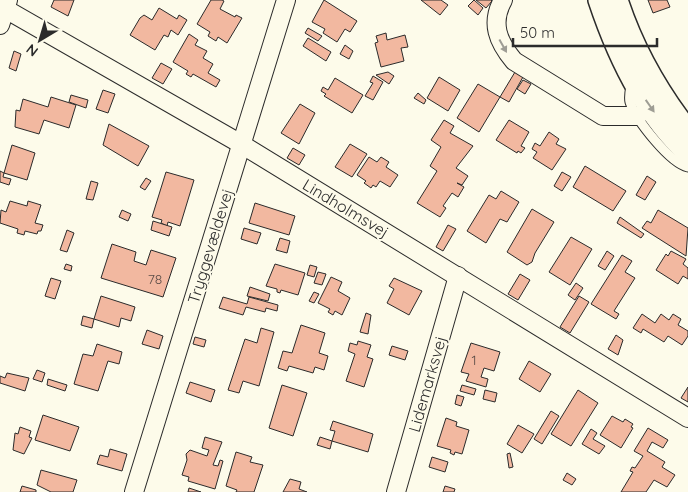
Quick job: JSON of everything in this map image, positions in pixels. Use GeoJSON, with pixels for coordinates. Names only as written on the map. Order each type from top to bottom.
{"type":"FeatureCollection","features":[{"type":"Feature","properties":{"kind":"street","name":"Tryggevældevej"},"geometry":{"type":"LineString","coordinates":[[134,492],[286,0]]}},
{"type":"Feature","properties":{"kind":"street"},"geometry":{"type":"LineString","coordinates":[[503,0],[497,11],[498,37],[514,61],[603,116],[638,116]]}},
{"type":"Feature","properties":{"kind":"street"},"geometry":{"type":"LineString","coordinates":[[599,0],[616,45],[633,79],[654,112],[688,153]]}},
{"type":"Feature","properties":{"kind":"street"},"geometry":{"type":"LineString","coordinates":[[617,0],[629,34],[645,68],[664,99],[688,130]]}},
{"type":"Feature","properties":{"kind":"street","name":"Lindholmsvej"},"geometry":{"type":"LineString","coordinates":[[3,10],[241,144],[688,418]]}},
{"type":"Feature","properties":{"kind":"street","name":"Lidemarksvej"},"geometry":{"type":"LineString","coordinates":[[396,492],[458,276]]}},
{"type":"Feature","properties":{"kind":"lane"},"geometry":{"type":"LineString","coordinates":[[633,79],[630,102],[638,116],[671,158],[688,166]]}},
{"type":"Feature","properties":{"kind":"building"},"geometry":{"type":"Polygon","coordinates":[[[54,0],[74,0],[68,16],[51,7],[54,0]]]}},
{"type":"Feature","properties":{"kind":"building"},"geometry":{"type":"Polygon","coordinates":[[[211,0],[224,1],[220,9],[235,17],[236,15],[242,18],[227,43],[218,37],[216,41],[208,36],[210,32],[197,24],[211,0]]]}},
{"type":"Feature","properties":{"kind":"building"},"geometry":{"type":"Polygon","coordinates":[[[324,0],[357,21],[350,32],[345,29],[337,42],[323,33],[325,29],[312,22],[324,0]]]}},
{"type":"Feature","properties":{"kind":"building"},"geometry":{"type":"Polygon","coordinates":[[[421,0],[441,0],[448,5],[440,15],[421,0]]]}},
{"type":"Feature","properties":{"kind":"building"},"geometry":{"type":"Polygon","coordinates":[[[474,0],[483,8],[478,15],[468,6],[474,0]]]}},
{"type":"Feature","properties":{"kind":"building"},"geometry":{"type":"Polygon","coordinates":[[[476,0],[491,0],[492,1],[486,8],[476,0]]]}},
{"type":"Feature","properties":{"kind":"building"},"geometry":{"type":"Polygon","coordinates":[[[648,0],[667,0],[670,7],[653,13],[648,0]]]}},
{"type":"Feature","properties":{"kind":"building"},"geometry":{"type":"Polygon","coordinates":[[[159,8],[177,19],[179,15],[187,20],[178,35],[171,30],[168,37],[164,35],[155,50],[130,35],[140,18],[144,15],[152,20],[159,8]]]}},
{"type":"Feature","properties":{"kind":"building"},"geometry":{"type":"Polygon","coordinates":[[[308,28],[322,36],[318,41],[305,33],[308,28]]]}},
{"type":"Feature","properties":{"kind":"building"},"geometry":{"type":"Polygon","coordinates":[[[386,33],[387,40],[405,35],[408,47],[401,48],[404,61],[381,67],[375,43],[378,42],[376,36],[386,33]]]}},
{"type":"Feature","properties":{"kind":"building"},"geometry":{"type":"Polygon","coordinates":[[[189,34],[198,40],[195,45],[207,51],[203,58],[213,64],[208,73],[220,80],[216,87],[193,74],[191,77],[186,74],[188,71],[173,62],[189,34]]]}},
{"type":"Feature","properties":{"kind":"building"},"geometry":{"type":"Polygon","coordinates":[[[308,38],[331,52],[326,61],[303,46],[308,38]]]}},
{"type":"Feature","properties":{"kind":"building"},"geometry":{"type":"Polygon","coordinates":[[[345,45],[353,51],[349,59],[340,54],[345,45]]]}},
{"type":"Feature","properties":{"kind":"building"},"geometry":{"type":"Polygon","coordinates":[[[14,51],[21,54],[16,71],[9,68],[14,51]]]}},
{"type":"Feature","properties":{"kind":"building"},"geometry":{"type":"Polygon","coordinates":[[[161,63],[172,69],[163,84],[152,78],[161,63]]]}},
{"type":"Feature","properties":{"kind":"building"},"geometry":{"type":"Polygon","coordinates":[[[388,72],[394,76],[389,84],[376,75],[388,72]]]}},
{"type":"Feature","properties":{"kind":"building"},"geometry":{"type":"Polygon","coordinates":[[[515,72],[523,77],[509,102],[500,97],[515,72]]]}},
{"type":"Feature","properties":{"kind":"building"},"geometry":{"type":"Polygon","coordinates":[[[373,76],[383,82],[373,100],[365,96],[373,83],[370,82],[373,76]]]}},
{"type":"Feature","properties":{"kind":"building"},"geometry":{"type":"Polygon","coordinates":[[[439,77],[460,90],[448,111],[427,98],[439,77]]]}},
{"type":"Feature","properties":{"kind":"building"},"geometry":{"type":"Polygon","coordinates":[[[335,78],[363,95],[352,113],[324,96],[326,94],[321,91],[323,87],[328,90],[335,78]]]}},
{"type":"Feature","properties":{"kind":"building"},"geometry":{"type":"Polygon","coordinates":[[[523,80],[531,84],[525,94],[517,89],[523,80]]]}},
{"type":"Feature","properties":{"kind":"building"},"geometry":{"type":"Polygon","coordinates":[[[478,84],[500,97],[479,132],[457,118],[478,84]]]}},
{"type":"Feature","properties":{"kind":"building"},"geometry":{"type":"Polygon","coordinates":[[[103,90],[115,94],[108,113],[96,109],[103,90]]]}},
{"type":"Feature","properties":{"kind":"building"},"geometry":{"type":"Polygon","coordinates":[[[418,93],[426,100],[424,104],[414,98],[418,93]]]}},
{"type":"Feature","properties":{"kind":"building"},"geometry":{"type":"Polygon","coordinates":[[[71,95],[88,100],[86,108],[69,102],[71,95]]]}},
{"type":"Feature","properties":{"kind":"building"},"geometry":{"type":"Polygon","coordinates":[[[51,97],[76,105],[69,128],[44,120],[39,134],[15,127],[16,110],[20,111],[23,99],[48,107],[51,97]]]}},
{"type":"Feature","properties":{"kind":"building"},"geometry":{"type":"Polygon","coordinates":[[[300,104],[315,113],[299,144],[281,133],[300,104]]]}},
{"type":"Feature","properties":{"kind":"building"},"geometry":{"type":"Polygon","coordinates":[[[444,120],[454,126],[450,133],[473,146],[456,168],[468,176],[462,185],[457,183],[464,187],[458,197],[452,193],[443,206],[446,208],[440,217],[417,203],[437,171],[430,166],[441,147],[431,140],[444,120]]]}},
{"type":"Feature","properties":{"kind":"building"},"geometry":{"type":"Polygon","coordinates":[[[509,120],[529,132],[521,146],[525,148],[521,153],[518,151],[517,153],[496,140],[509,120]]]}},
{"type":"Feature","properties":{"kind":"building"},"geometry":{"type":"Polygon","coordinates":[[[109,124],[149,146],[138,166],[103,145],[109,124]]]}},
{"type":"Feature","properties":{"kind":"building"},"geometry":{"type":"Polygon","coordinates":[[[549,132],[559,139],[556,144],[566,149],[552,170],[533,158],[537,152],[532,149],[535,143],[540,146],[549,132]]]}},
{"type":"Feature","properties":{"kind":"building"},"geometry":{"type":"Polygon","coordinates":[[[350,144],[367,154],[352,177],[335,167],[350,144]]]}},
{"type":"Feature","properties":{"kind":"building"},"geometry":{"type":"Polygon","coordinates":[[[12,145],[35,153],[27,180],[4,173],[12,145]]]}},
{"type":"Feature","properties":{"kind":"building"},"geometry":{"type":"Polygon","coordinates":[[[293,148],[305,155],[299,165],[287,158],[293,148]]]}},
{"type":"Feature","properties":{"kind":"building"},"geometry":{"type":"Polygon","coordinates":[[[369,157],[377,162],[381,157],[389,162],[386,167],[398,175],[390,187],[380,181],[376,187],[373,185],[371,188],[364,183],[366,181],[357,175],[369,157]]]}},
{"type":"Feature","properties":{"kind":"building"},"geometry":{"type":"Polygon","coordinates":[[[585,166],[626,191],[613,211],[573,187],[585,166]]]}},
{"type":"Feature","properties":{"kind":"building"},"geometry":{"type":"Polygon","coordinates":[[[0,171],[4,173],[3,177],[11,179],[9,185],[0,182],[0,171]]]}},
{"type":"Feature","properties":{"kind":"building"},"geometry":{"type":"Polygon","coordinates":[[[166,172],[194,180],[180,226],[168,222],[167,226],[161,223],[162,220],[152,217],[166,172]]]}},
{"type":"Feature","properties":{"kind":"building"},"geometry":{"type":"Polygon","coordinates":[[[562,172],[571,177],[562,191],[554,186],[562,172]]]}},
{"type":"Feature","properties":{"kind":"building"},"geometry":{"type":"Polygon","coordinates":[[[647,176],[656,182],[645,200],[636,195],[647,176]]]}},
{"type":"Feature","properties":{"kind":"building"},"geometry":{"type":"Polygon","coordinates":[[[146,178],[151,181],[145,190],[140,187],[146,178]]]}},
{"type":"Feature","properties":{"kind":"building"},"geometry":{"type":"Polygon","coordinates":[[[91,181],[98,183],[93,200],[86,199],[91,181]]]}},
{"type":"Feature","properties":{"kind":"building"},"geometry":{"type":"Polygon","coordinates":[[[501,191],[519,202],[507,222],[500,219],[486,243],[467,231],[489,195],[496,199],[501,191]]]}},
{"type":"Feature","properties":{"kind":"building"},"geometry":{"type":"Polygon","coordinates":[[[10,201],[27,206],[28,201],[41,205],[35,223],[43,225],[41,231],[38,231],[37,234],[25,231],[24,235],[17,233],[18,229],[0,223],[1,210],[6,212],[10,201]]]}},
{"type":"Feature","properties":{"kind":"building"},"geometry":{"type":"Polygon","coordinates":[[[255,203],[295,216],[289,235],[249,223],[255,203]]]}},
{"type":"Feature","properties":{"kind":"building"},"geometry":{"type":"Polygon","coordinates":[[[532,209],[554,222],[535,253],[532,262],[527,265],[507,252],[532,209]]]}},
{"type":"Feature","properties":{"kind":"building"},"geometry":{"type":"Polygon","coordinates":[[[122,210],[131,214],[128,221],[119,217],[122,210]]]}},
{"type":"Feature","properties":{"kind":"building"},"geometry":{"type":"Polygon","coordinates":[[[658,210],[688,228],[686,256],[642,228],[647,221],[651,223],[658,210]]]}},
{"type":"Feature","properties":{"kind":"building"},"geometry":{"type":"Polygon","coordinates":[[[620,217],[644,234],[641,238],[617,223],[620,217]]]}},
{"type":"Feature","properties":{"kind":"building"},"geometry":{"type":"Polygon","coordinates":[[[153,221],[172,227],[169,236],[151,230],[153,221]]]}},
{"type":"Feature","properties":{"kind":"building"},"geometry":{"type":"Polygon","coordinates":[[[448,225],[456,229],[443,251],[436,247],[448,225]]]}},
{"type":"Feature","properties":{"kind":"building"},"geometry":{"type":"Polygon","coordinates":[[[244,228],[261,233],[257,244],[241,239],[244,228]]]}},
{"type":"Feature","properties":{"kind":"building"},"geometry":{"type":"Polygon","coordinates":[[[67,230],[74,233],[67,252],[60,250],[67,230]]]}},
{"type":"Feature","properties":{"kind":"building"},"geometry":{"type":"Polygon","coordinates":[[[571,237],[592,249],[570,285],[549,272],[571,237]]]}},
{"type":"Feature","properties":{"kind":"building"},"geometry":{"type":"Polygon","coordinates":[[[280,238],[290,241],[287,253],[276,250],[280,238]]]}},
{"type":"Feature","properties":{"kind":"building"},"geometry":{"type":"Polygon","coordinates":[[[112,244],[136,252],[134,261],[146,265],[151,250],[176,258],[163,297],[101,278],[112,244]]]}},
{"type":"Feature","properties":{"kind":"building"},"geometry":{"type":"Polygon","coordinates":[[[607,251],[614,256],[605,270],[598,266],[607,251]]]}},
{"type":"Feature","properties":{"kind":"building"},"geometry":{"type":"Polygon","coordinates":[[[671,251],[686,259],[683,264],[688,268],[688,279],[683,276],[678,284],[656,270],[666,254],[668,256],[671,251]]]}},
{"type":"Feature","properties":{"kind":"building"},"geometry":{"type":"Polygon","coordinates":[[[622,255],[632,261],[625,272],[635,278],[614,311],[619,314],[616,319],[591,304],[622,255]]]}},
{"type":"Feature","properties":{"kind":"building"},"geometry":{"type":"Polygon","coordinates":[[[66,264],[72,266],[71,271],[64,269],[66,264]]]}},
{"type":"Feature","properties":{"kind":"building"},"geometry":{"type":"Polygon","coordinates":[[[275,264],[305,273],[298,295],[281,290],[280,293],[277,292],[277,289],[266,286],[275,264]]]}},
{"type":"Feature","properties":{"kind":"building"},"geometry":{"type":"Polygon","coordinates":[[[310,265],[317,267],[314,277],[307,275],[310,265]]]}},
{"type":"Feature","properties":{"kind":"building"},"geometry":{"type":"Polygon","coordinates":[[[318,272],[326,274],[322,285],[314,283],[318,272]]]}},
{"type":"Feature","properties":{"kind":"building"},"geometry":{"type":"Polygon","coordinates":[[[520,274],[530,280],[518,300],[508,294],[520,274]]]}},
{"type":"Feature","properties":{"kind":"building"},"geometry":{"type":"Polygon","coordinates":[[[331,277],[342,282],[338,291],[350,298],[342,315],[335,311],[333,315],[328,312],[330,309],[318,303],[331,277]]]}},
{"type":"Feature","properties":{"kind":"building"},"geometry":{"type":"Polygon","coordinates":[[[51,278],[61,281],[55,299],[45,296],[51,278]]]}},
{"type":"Feature","properties":{"kind":"building"},"geometry":{"type":"Polygon","coordinates":[[[394,278],[422,291],[409,315],[387,303],[394,289],[389,286],[394,278]]]}},
{"type":"Feature","properties":{"kind":"building"},"geometry":{"type":"Polygon","coordinates":[[[576,283],[583,288],[575,300],[568,295],[576,283]]]}},
{"type":"Feature","properties":{"kind":"building"},"geometry":{"type":"Polygon","coordinates":[[[250,287],[270,294],[268,301],[247,296],[250,287]]]}},
{"type":"Feature","properties":{"kind":"building"},"geometry":{"type":"Polygon","coordinates":[[[314,292],[319,294],[314,303],[309,301],[314,292]]]}},
{"type":"Feature","properties":{"kind":"building"},"geometry":{"type":"Polygon","coordinates":[[[101,296],[135,307],[131,321],[121,318],[119,327],[94,319],[101,296]]]}},
{"type":"Feature","properties":{"kind":"building"},"geometry":{"type":"Polygon","coordinates":[[[579,296],[589,302],[570,333],[560,327],[579,296]]]}},
{"type":"Feature","properties":{"kind":"building"},"geometry":{"type":"Polygon","coordinates":[[[223,297],[247,304],[249,297],[278,305],[277,311],[266,308],[265,312],[246,307],[243,315],[219,308],[223,297]]]}},
{"type":"Feature","properties":{"kind":"building"},"geometry":{"type":"Polygon","coordinates":[[[366,313],[371,315],[368,334],[360,332],[366,313]]]}},
{"type":"Feature","properties":{"kind":"building"},"geometry":{"type":"Polygon","coordinates":[[[642,314],[655,323],[661,314],[669,320],[673,314],[681,319],[678,325],[688,331],[688,336],[682,345],[668,336],[664,342],[643,329],[641,333],[633,328],[642,314]]]}},
{"type":"Feature","properties":{"kind":"building"},"geometry":{"type":"Polygon","coordinates":[[[83,316],[94,319],[92,328],[81,325],[83,316]]]}},
{"type":"Feature","properties":{"kind":"building"},"geometry":{"type":"Polygon","coordinates":[[[301,325],[325,333],[319,353],[328,356],[324,370],[315,367],[313,373],[289,366],[287,371],[278,368],[283,351],[292,353],[301,325]]]}},
{"type":"Feature","properties":{"kind":"building"},"geometry":{"type":"Polygon","coordinates":[[[261,328],[274,332],[259,386],[243,381],[239,393],[228,390],[245,339],[257,343],[261,328]]]}},
{"type":"Feature","properties":{"kind":"building"},"geometry":{"type":"Polygon","coordinates":[[[147,330],[163,336],[159,349],[142,344],[147,330]]]}},
{"type":"Feature","properties":{"kind":"building"},"geometry":{"type":"Polygon","coordinates":[[[616,335],[623,340],[618,355],[608,349],[616,335]]]}},
{"type":"Feature","properties":{"kind":"building"},"geometry":{"type":"Polygon","coordinates":[[[195,337],[206,340],[204,347],[193,344],[195,337]]]}},
{"type":"Feature","properties":{"kind":"building"},"geometry":{"type":"Polygon","coordinates":[[[358,341],[371,345],[367,357],[373,359],[364,387],[346,381],[355,354],[348,351],[350,343],[357,345],[358,341]]]}},
{"type":"Feature","properties":{"kind":"building"},"geometry":{"type":"Polygon","coordinates":[[[471,343],[500,352],[494,371],[484,368],[481,377],[488,379],[486,387],[466,381],[469,374],[461,372],[471,343]]]}},
{"type":"Feature","properties":{"kind":"building"},"geometry":{"type":"Polygon","coordinates":[[[97,344],[122,352],[119,364],[108,361],[98,391],[74,384],[83,354],[93,356],[97,344]]]}},
{"type":"Feature","properties":{"kind":"building"},"geometry":{"type":"Polygon","coordinates":[[[392,346],[408,351],[405,360],[389,355],[392,346]]]}},
{"type":"Feature","properties":{"kind":"building"},"geometry":{"type":"Polygon","coordinates":[[[529,361],[551,374],[540,392],[519,379],[529,361]]]}},
{"type":"Feature","properties":{"kind":"building"},"geometry":{"type":"Polygon","coordinates":[[[37,370],[45,373],[42,382],[33,379],[37,370]]]}},
{"type":"Feature","properties":{"kind":"building"},"geometry":{"type":"Polygon","coordinates":[[[7,373],[29,378],[25,391],[0,383],[0,376],[5,378],[7,373]]]}},
{"type":"Feature","properties":{"kind":"building"},"geometry":{"type":"Polygon","coordinates":[[[48,379],[67,385],[65,391],[47,385],[48,379]]]}},
{"type":"Feature","properties":{"kind":"building"},"geometry":{"type":"Polygon","coordinates":[[[190,382],[215,390],[211,402],[186,393],[190,382]]]}},
{"type":"Feature","properties":{"kind":"building"},"geometry":{"type":"Polygon","coordinates":[[[282,385],[307,393],[293,436],[269,428],[282,385]]]}},
{"type":"Feature","properties":{"kind":"building"},"geometry":{"type":"Polygon","coordinates":[[[462,385],[476,389],[474,395],[460,391],[462,385]]]}},
{"type":"Feature","properties":{"kind":"building"},"geometry":{"type":"Polygon","coordinates":[[[688,387],[688,402],[681,398],[688,387]]]}},
{"type":"Feature","properties":{"kind":"building"},"geometry":{"type":"Polygon","coordinates":[[[485,390],[497,393],[495,402],[483,399],[485,390]]]}},
{"type":"Feature","properties":{"kind":"building"},"geometry":{"type":"Polygon","coordinates":[[[578,390],[598,403],[571,446],[551,434],[578,390]]]}},
{"type":"Feature","properties":{"kind":"building"},"geometry":{"type":"Polygon","coordinates":[[[457,395],[464,397],[461,406],[455,404],[457,395]]]}},
{"type":"Feature","properties":{"kind":"building"},"geometry":{"type":"Polygon","coordinates":[[[551,411],[559,416],[542,444],[534,439],[551,411]]]}},
{"type":"Feature","properties":{"kind":"building"},"geometry":{"type":"Polygon","coordinates":[[[43,415],[79,427],[70,451],[35,440],[43,415]]]}},
{"type":"Feature","properties":{"kind":"building"},"geometry":{"type":"Polygon","coordinates":[[[612,416],[623,422],[625,419],[633,424],[631,427],[633,428],[621,448],[600,435],[612,416]]]}},
{"type":"Feature","properties":{"kind":"building"},"geometry":{"type":"Polygon","coordinates":[[[446,418],[457,422],[456,426],[469,430],[462,454],[455,452],[454,455],[450,453],[451,450],[437,446],[446,418]]]}},
{"type":"Feature","properties":{"kind":"building"},"geometry":{"type":"Polygon","coordinates":[[[333,421],[373,434],[368,452],[332,441],[335,431],[330,430],[333,421]]]}},
{"type":"Feature","properties":{"kind":"building"},"geometry":{"type":"Polygon","coordinates":[[[518,425],[534,434],[522,453],[507,444],[518,425]]]}},
{"type":"Feature","properties":{"kind":"building"},"geometry":{"type":"Polygon","coordinates":[[[20,427],[31,431],[29,437],[32,438],[24,454],[13,450],[15,433],[18,434],[20,427]]]}},
{"type":"Feature","properties":{"kind":"building"},"geometry":{"type":"Polygon","coordinates":[[[648,428],[668,440],[663,448],[652,442],[647,451],[665,462],[662,467],[675,475],[667,487],[654,480],[646,492],[621,492],[633,472],[630,471],[632,467],[635,468],[643,456],[634,451],[648,428]]]}},
{"type":"Feature","properties":{"kind":"building"},"geometry":{"type":"Polygon","coordinates":[[[591,429],[597,433],[593,439],[605,446],[599,454],[582,444],[591,429]]]}},
{"type":"Feature","properties":{"kind":"building"},"geometry":{"type":"Polygon","coordinates":[[[205,437],[222,442],[213,465],[218,466],[220,460],[223,461],[215,489],[188,481],[189,477],[182,475],[187,460],[186,454],[190,450],[207,456],[209,450],[202,448],[205,437]]]}},
{"type":"Feature","properties":{"kind":"building"},"geometry":{"type":"Polygon","coordinates":[[[320,437],[332,441],[330,449],[317,445],[320,437]]]}},
{"type":"Feature","properties":{"kind":"building"},"geometry":{"type":"Polygon","coordinates":[[[110,449],[127,454],[122,471],[97,464],[100,455],[108,457],[110,449]]]}},
{"type":"Feature","properties":{"kind":"building"},"geometry":{"type":"Polygon","coordinates":[[[236,452],[252,457],[250,462],[263,465],[254,492],[236,492],[237,490],[226,486],[236,452]]]}},
{"type":"Feature","properties":{"kind":"building"},"geometry":{"type":"Polygon","coordinates":[[[510,453],[513,467],[509,468],[507,454],[510,453]]]}},
{"type":"Feature","properties":{"kind":"building"},"geometry":{"type":"Polygon","coordinates":[[[432,457],[448,462],[445,472],[429,467],[432,457]]]}},
{"type":"Feature","properties":{"kind":"building"},"geometry":{"type":"Polygon","coordinates":[[[41,470],[77,480],[73,492],[51,492],[37,485],[41,470]]]}},
{"type":"Feature","properties":{"kind":"building"},"geometry":{"type":"Polygon","coordinates":[[[567,473],[576,479],[572,485],[563,480],[567,473]]]}},
{"type":"Feature","properties":{"kind":"building"},"geometry":{"type":"Polygon","coordinates":[[[290,479],[301,482],[299,489],[307,492],[283,492],[290,479]]]}},
{"type":"Feature","properties":{"kind":"building"},"geometry":{"type":"Polygon","coordinates":[[[22,486],[36,490],[36,492],[20,492],[22,486]]]}},
{"type":"Feature","properties":{"kind":"building"},"geometry":{"type":"Polygon","coordinates":[[[445,486],[455,489],[454,492],[443,492],[445,486]]]}},
{"type":"Feature","properties":{"kind":"building"},"geometry":{"type":"Polygon","coordinates":[[[189,488],[201,492],[188,492],[189,488]]]}}]}
